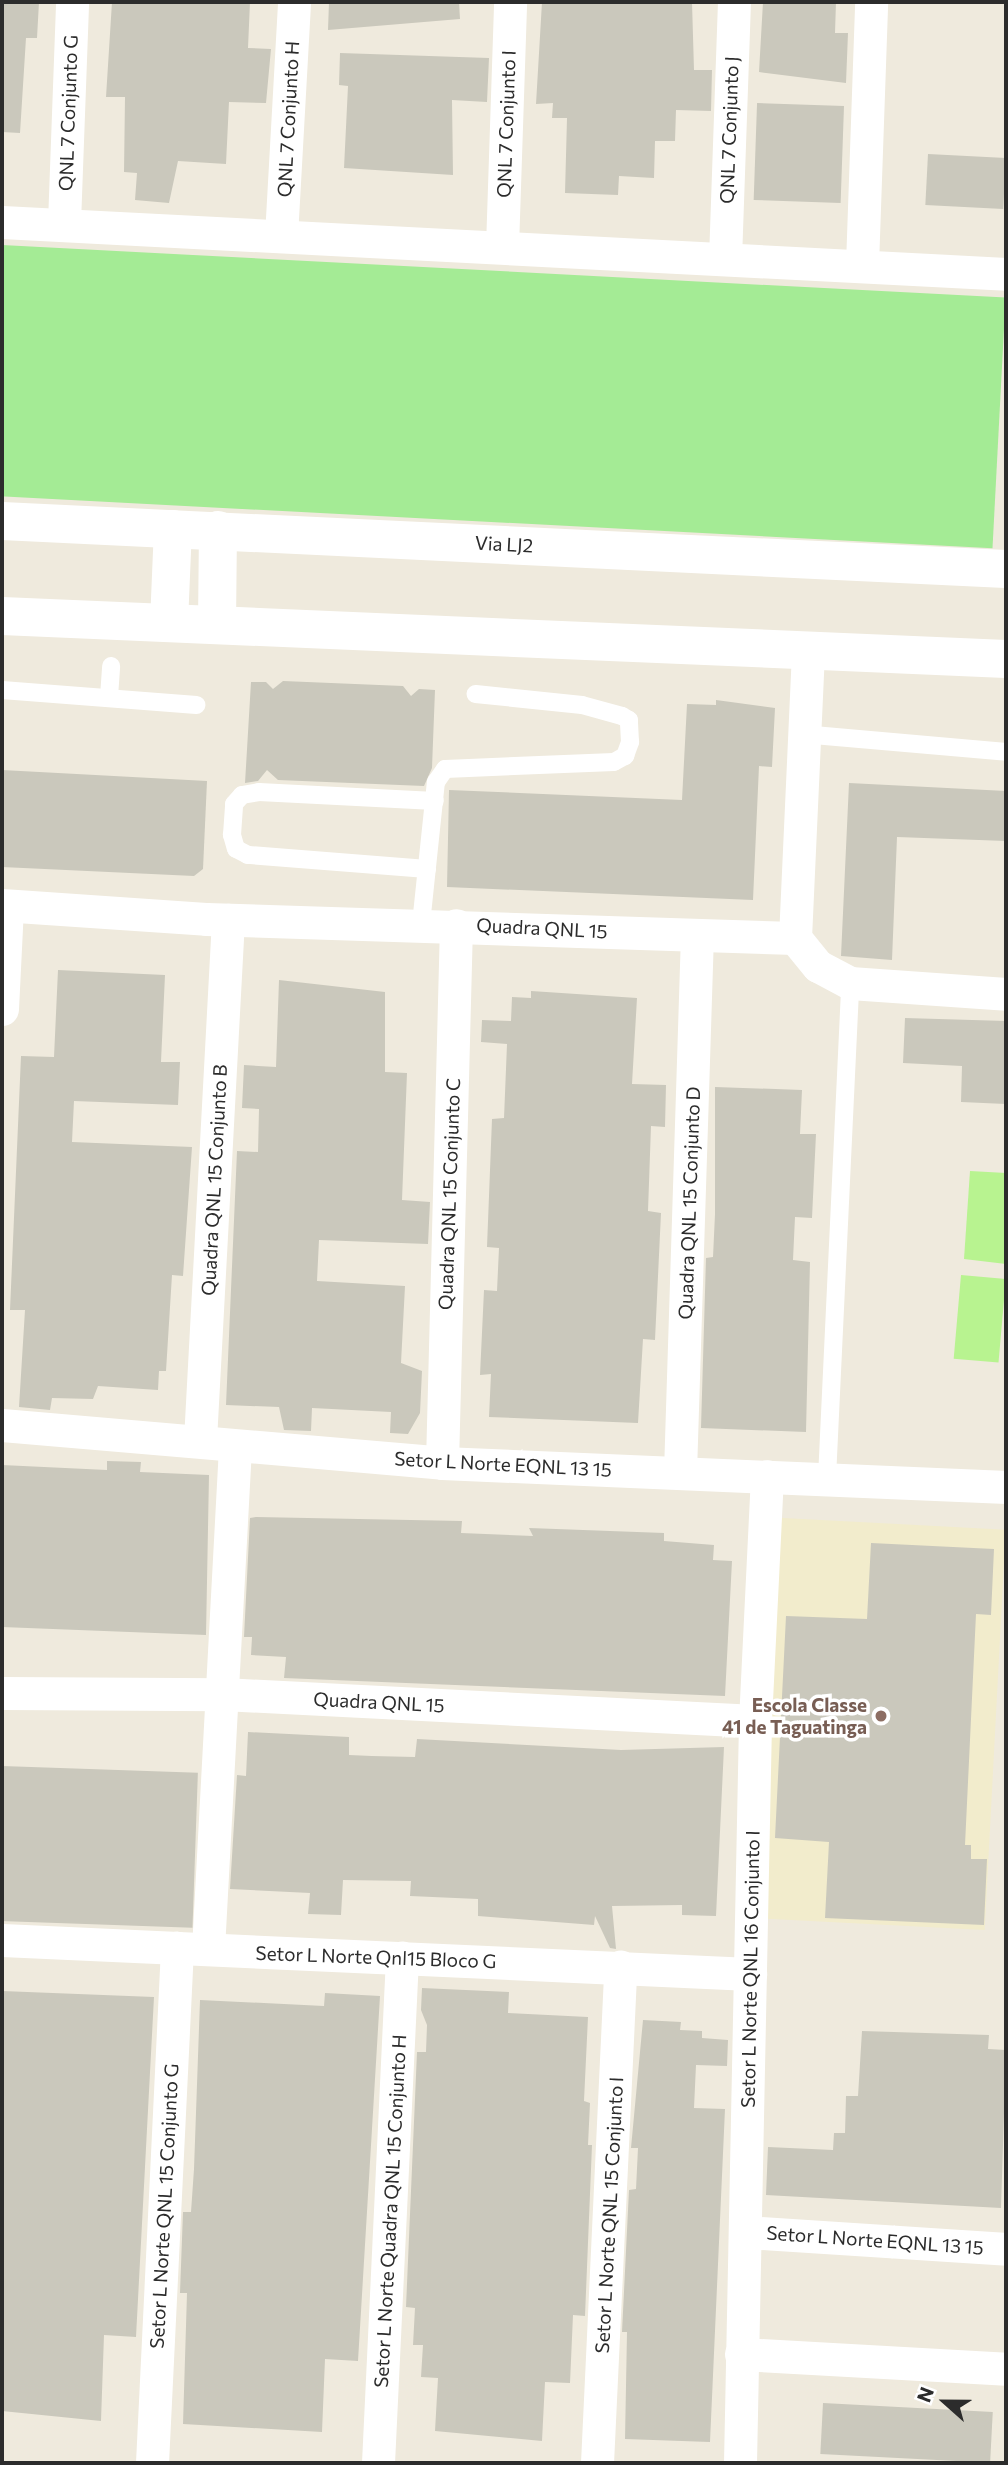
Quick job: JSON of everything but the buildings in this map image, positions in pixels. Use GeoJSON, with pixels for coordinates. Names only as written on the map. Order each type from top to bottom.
{"type":"FeatureCollection","features":[{"type":"Feature","properties":{"kind":"main road","name":"Via LJ2"},"geometry":{"type":"LineString","coordinates":[[2,521],[1006,569]]}},
{"type":"Feature","properties":{"kind":"main road"},"geometry":{"type":"LineString","coordinates":[[169,623],[173,529]]}},
{"type":"Feature","properties":{"kind":"main road"},"geometry":{"type":"LineString","coordinates":[[217,624],[218,530]]}},
{"type":"Feature","properties":{"kind":"main road"},"geometry":{"type":"LineString","coordinates":[[2,616],[1006,659]]}},
{"type":"Feature","properties":{"kind":"street","name":"QNL 7 Conjunto G"},"geometry":{"type":"LineString","coordinates":[[64,223],[72,2]]}},
{"type":"Feature","properties":{"kind":"street","name":"QNL 7 Conjunto H"},"geometry":{"type":"LineString","coordinates":[[281,236],[294,2]]}},
{"type":"Feature","properties":{"kind":"street","name":"QNL 7 Conjunto I"},"geometry":{"type":"LineString","coordinates":[[502,247],[510,2]]}},
{"type":"Feature","properties":{"kind":"street","name":"QNL 7 Conjunto J"},"geometry":{"type":"LineString","coordinates":[[725,259],[734,2]]}},
{"type":"Feature","properties":{"kind":"street"},"geometry":{"type":"LineString","coordinates":[[862,265],[871,2]]}},
{"type":"Feature","properties":{"kind":"street"},"geometry":{"type":"LineString","coordinates":[[2,222],[64,223],[1006,274]]}},
{"type":"Feature","properties":{"kind":"street"},"geometry":{"type":"LineString","coordinates":[[808,650],[802,734],[795,938],[818,966],[850,983],[1006,994]]}},
{"type":"Feature","properties":{"kind":"street"},"geometry":{"type":"LineString","coordinates":[[2,1009],[4,906]]}},
{"type":"Feature","properties":{"kind":"street","name":"Quadra QNL 15"},"geometry":{"type":"LineString","coordinates":[[4,906],[228,920],[456,925],[795,938]]}},
{"type":"Feature","properties":{"kind":"street","name":"Quadra QNL 15 Conjunto B"},"geometry":{"type":"LineString","coordinates":[[200,1440],[228,920]]}},
{"type":"Feature","properties":{"kind":"street","name":"Quadra QNL 15 Conjunto C"},"geometry":{"type":"LineString","coordinates":[[442,1463],[456,925]]}},
{"type":"Feature","properties":{"kind":"street","name":"Quadra QNL 15 Conjunto D"},"geometry":{"type":"LineString","coordinates":[[680,1472],[697,935]]}},
{"type":"Feature","properties":{"kind":"street","name":"Setor L Norte EQNL 13 15"},"geometry":{"type":"LineString","coordinates":[[2,1424],[200,1440],[235,1447],[442,1463],[1006,1487]]}},
{"type":"Feature","properties":{"kind":"street","name":"Setor L Norte QNL 15 Conjunto G"},"geometry":{"type":"LineString","coordinates":[[152,2463],[192,1949],[223,1694],[235,1447]]}},
{"type":"Feature","properties":{"kind":"street","name":"Setor L Norte QNL 16 Conjunto I"},"geometry":{"type":"LineString","coordinates":[[740,2463],[755,1721],[767,1476]]}},
{"type":"Feature","properties":{"kind":"street","name":"Quadra QNL 15"},"geometry":{"type":"LineString","coordinates":[[2,1693],[223,1694],[755,1721]]}},
{"type":"Feature","properties":{"kind":"street","name":"Setor L Norte Qnl15 Bloco G"},"geometry":{"type":"LineString","coordinates":[[2,1940],[750,1974]]}},
{"type":"Feature","properties":{"kind":"street","name":"Setor L Norte Quadra QNL 15 Conjunto H"},"geometry":{"type":"LineString","coordinates":[[378,2463],[402,1958]]}},
{"type":"Feature","properties":{"kind":"street","name":"Setor L Norte QNL 15 Conjunto I"},"geometry":{"type":"LineString","coordinates":[[597,2463],[620,1967]]}},
{"type":"Feature","properties":{"kind":"street","name":"Setor L Norte EQNL 13 15"},"geometry":{"type":"LineString","coordinates":[[745,2232],[1006,2249]]}},
{"type":"Feature","properties":{"kind":"street"},"geometry":{"type":"LineString","coordinates":[[741,2354],[1006,2369]]}},
{"type":"Feature","properties":{"kind":"lane"},"geometry":{"type":"LineString","coordinates":[[109,697],[111,666]]}},
{"type":"Feature","properties":{"kind":"lane"},"geometry":{"type":"LineString","coordinates":[[2,690],[196,705]]}},
{"type":"Feature","properties":{"kind":"lane"},"geometry":{"type":"LineString","coordinates":[[421,924],[436,782],[445,769],[614,762],[625,756],[629,720],[622,716],[582,705],[476,694]]}},
{"type":"Feature","properties":{"kind":"lane"},"geometry":{"type":"LineString","coordinates":[[802,734],[1006,752]]}},
{"type":"Feature","properties":{"kind":"lane"},"geometry":{"type":"LineString","coordinates":[[427,869],[248,855],[236,849],[232,835],[233,804],[242,795],[259,792],[435,801]]}},
{"type":"Feature","properties":{"kind":"lane"},"geometry":{"type":"LineString","coordinates":[[827,1478],[850,983]]}},
{"type":"Feature","properties":{"kind":"shaded area","name":"Escola Classe 41 de Taguatinga"},"geometry":{"type":"Polygon","coordinates":[[[764,1517],[1006,1530],[985,1930],[743,1917],[764,1517]]]}},
{"type":"Feature","properties":{"kind":"green space"},"geometry":{"type":"Polygon","coordinates":[[[2,245],[1006,298],[992,548],[2,496],[2,245]]]}},
{"type":"Feature","properties":{"kind":"green space"},"geometry":{"type":"Polygon","coordinates":[[[970,1171],[1006,1173],[1006,1264],[964,1259],[970,1171]]]}},
{"type":"Feature","properties":{"kind":"green space"},"geometry":{"type":"Polygon","coordinates":[[[961,1275],[1006,1279],[999,1363],[954,1359],[961,1275]]]}},
{"type":"Feature","properties":{"kind":"place","name":"Escola Classe 41 de Taguatinga"},"geometry":{"type":"Point","coordinates":[881,1716]}}]}
